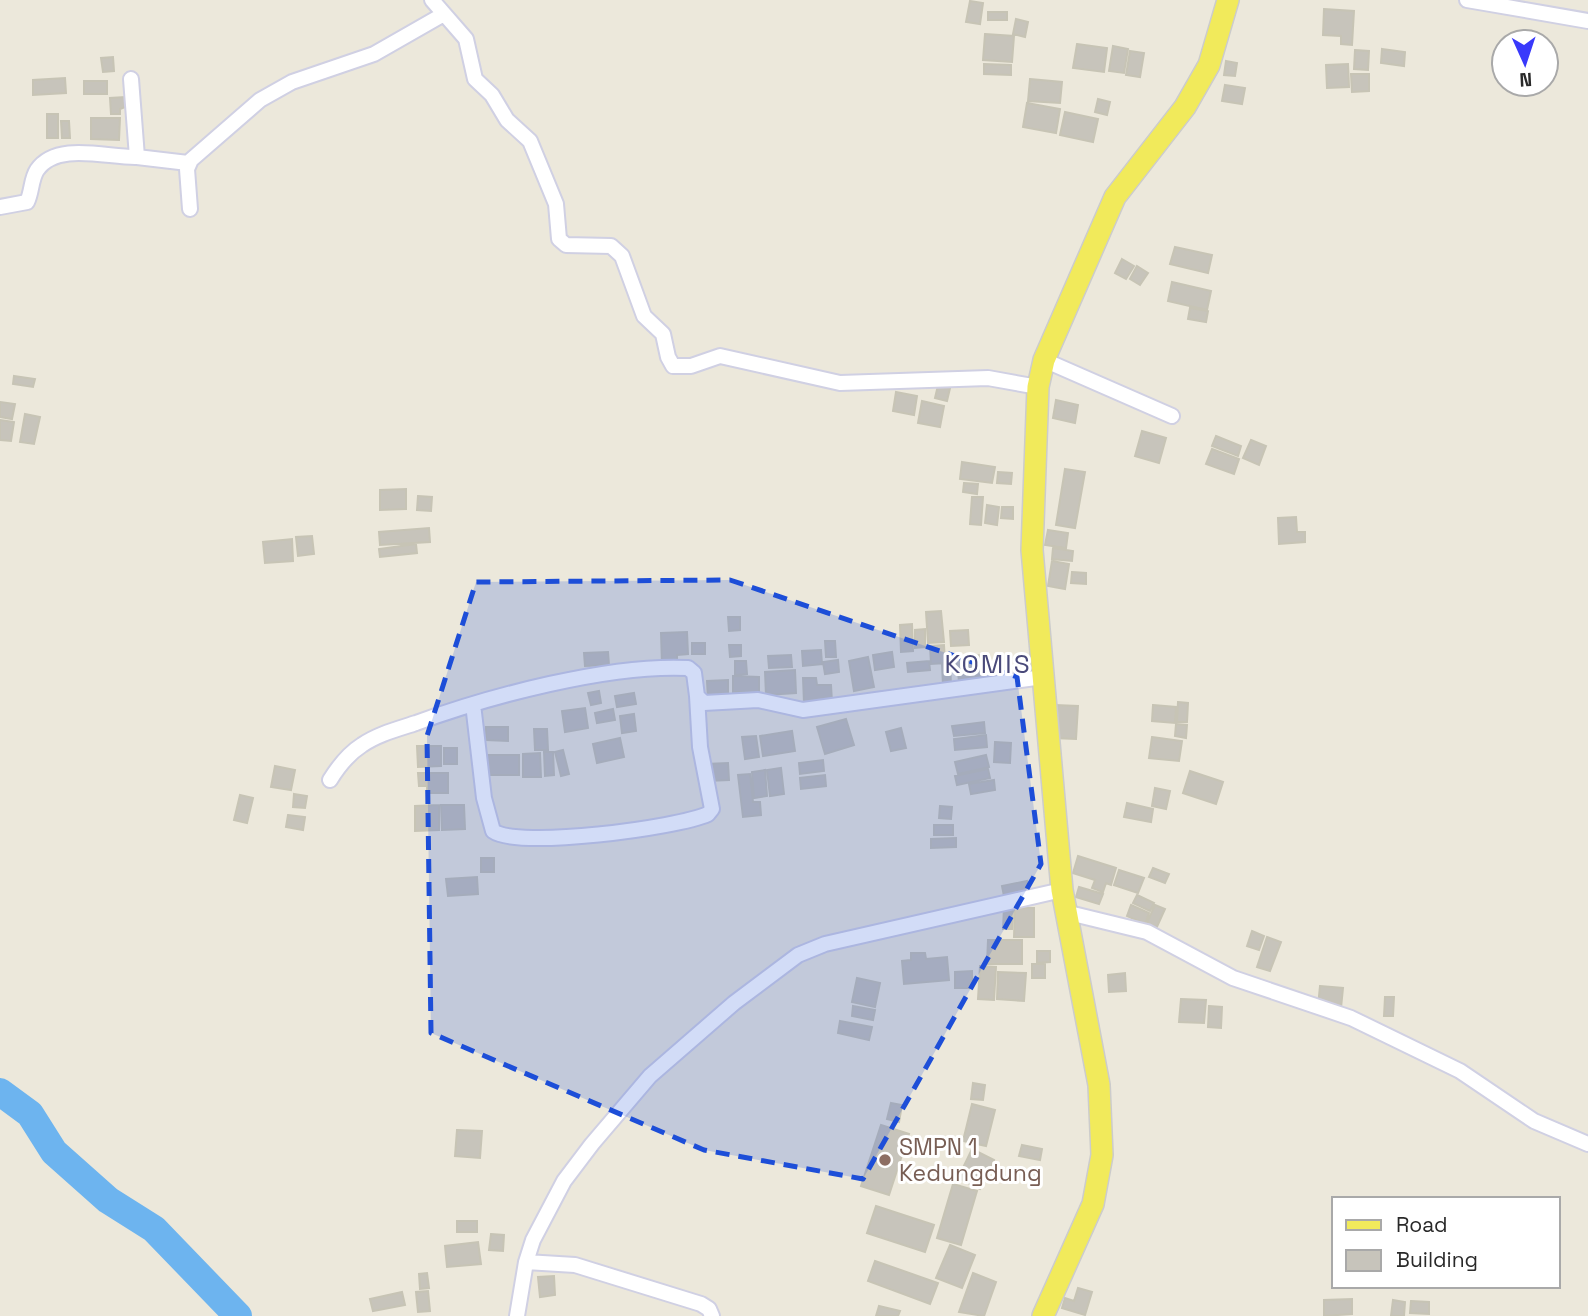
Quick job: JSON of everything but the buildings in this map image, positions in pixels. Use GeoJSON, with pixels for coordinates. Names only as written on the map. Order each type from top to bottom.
{"type":"FeatureCollection","features":[{"type":"Feature","properties":{"kind":"main road"},"geometry":{"type":"LineString","coordinates":[[1043,1316],[1093,1204],[1102,1155],[1100,1085],[1062,890],[1032,550],[1038,387],[1044,360],[1115,197],[1185,107],[1209,65],[1228,0]]}},
{"type":"Feature","properties":{"kind":"street"},"geometry":{"type":"LineString","coordinates":[[432,0],[466,39],[475,79],[492,95],[507,120],[530,141],[556,204],[559,239],[566,245],[611,246],[622,256],[643,316],[660,329],[673,366],[691,366],[720,356],[840,383],[988,379],[1038,387]]}},
{"type":"Feature","properties":{"kind":"street"},"geometry":{"type":"LineString","coordinates":[[1466,0],[1588,21]]}},
{"type":"Feature","properties":{"kind":"street"},"geometry":{"type":"LineString","coordinates":[[0,207],[27,202],[34,175],[51,159],[81,153],[188,163],[271,94],[292,82],[374,54],[444,14]]}},
{"type":"Feature","properties":{"kind":"street"},"geometry":{"type":"LineString","coordinates":[[131,79],[137,157]]}},
{"type":"Feature","properties":{"kind":"street"},"geometry":{"type":"LineString","coordinates":[[188,163],[190,209]]}},
{"type":"Feature","properties":{"kind":"street"},"geometry":{"type":"LineString","coordinates":[[1044,360],[1172,416]]}},
{"type":"Feature","properties":{"kind":"street"},"geometry":{"type":"LineString","coordinates":[[330,780],[344,761],[362,744],[473,704],[563,681],[681,668],[694,673],[700,747],[712,809],[708,814],[628,832],[532,838],[503,836],[493,831],[484,798],[473,704]]}},
{"type":"Feature","properties":{"kind":"street"},"geometry":{"type":"LineString","coordinates":[[697,696],[708,704],[758,700],[803,710],[1043,677]]}},
{"type":"Feature","properties":{"kind":"street"},"geometry":{"type":"LineString","coordinates":[[517,1316],[526,1262],[533,1240],[564,1181],[650,1076],[770,974],[798,955],[825,944],[1062,890]]}},
{"type":"Feature","properties":{"kind":"street"},"geometry":{"type":"LineString","coordinates":[[1065,912],[1147,932],[1233,978],[1351,1018],[1460,1071],[1534,1121],[1588,1144]]}},
{"type":"Feature","properties":{"kind":"street"},"geometry":{"type":"LineString","coordinates":[[526,1262],[575,1265],[701,1304],[709,1309],[712,1316]]}},
{"type":"Feature","properties":{"kind":"highlighted area"},"geometry":{"type":"Polygon","coordinates":[[[730,580],[1017,677],[1041,864],[863,1179],[704,1150],[431,1033],[427,736],[476,582],[730,580]]]}},
{"type":"Feature","properties":{"kind":"waterway"},"geometry":{"type":"LineString","coordinates":[[0,1092],[30,1114],[54,1152],[108,1200],[154,1229],[238,1316]]}},
{"type":"Feature","properties":{"kind":"place","name":"SMPN 1 Kedungdung"},"geometry":{"type":"Point","coordinates":[885,1160]}},
{"type":"Feature","properties":{"kind":"district","name":"KOMIS"},"geometry":{"type":"Point","coordinates":[988,664]}}]}
